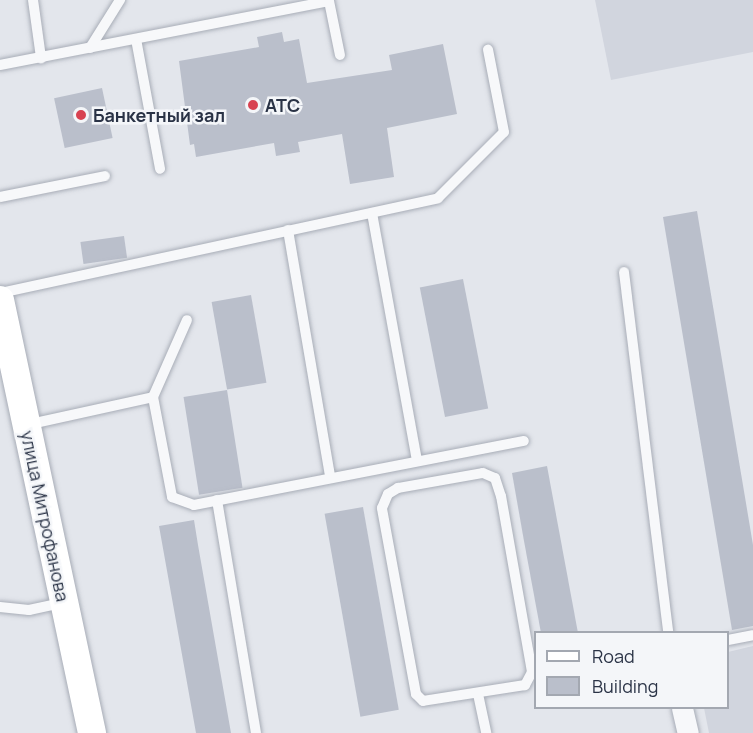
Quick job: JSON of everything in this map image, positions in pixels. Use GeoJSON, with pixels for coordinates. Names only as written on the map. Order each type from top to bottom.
{"type":"FeatureCollection","features":[{"type":"Feature","properties":{"kind":"main road","name":"улица Митрофанова"},"geometry":{"type":"LineString","coordinates":[[0,300],[92,733]]}},
{"type":"Feature","properties":{"kind":"street"},"geometry":{"type":"LineString","coordinates":[[682,709],[688,733]]}},
{"type":"Feature","properties":{"kind":"lane"},"geometry":{"type":"LineString","coordinates":[[33,0],[41,58]]}},
{"type":"Feature","properties":{"kind":"lane"},"geometry":{"type":"LineString","coordinates":[[90,48],[120,0]]}},
{"type":"Feature","properties":{"kind":"lane"},"geometry":{"type":"LineString","coordinates":[[0,65],[330,2],[340,55]]}},
{"type":"Feature","properties":{"kind":"lane"},"geometry":{"type":"LineString","coordinates":[[136,39],[160,169]]}},
{"type":"Feature","properties":{"kind":"lane"},"geometry":{"type":"LineString","coordinates":[[0,293],[438,198],[504,132],[488,50]]}},
{"type":"Feature","properties":{"kind":"lane"},"geometry":{"type":"LineString","coordinates":[[0,197],[105,176]]}},
{"type":"Feature","properties":{"kind":"lane"},"geometry":{"type":"LineString","coordinates":[[372,213],[417,460]]}},
{"type":"Feature","properties":{"kind":"lane"},"geometry":{"type":"LineString","coordinates":[[288,230],[330,477]]}},
{"type":"Feature","properties":{"kind":"lane"},"geometry":{"type":"LineString","coordinates":[[624,272],[668,631]]}},
{"type":"Feature","properties":{"kind":"lane"},"geometry":{"type":"LineString","coordinates":[[188,320],[153,397],[172,497],[194,506],[330,477],[524,441]]}},
{"type":"Feature","properties":{"kind":"lane"},"geometry":{"type":"LineString","coordinates":[[26,425],[153,397]]}},
{"type":"Feature","properties":{"kind":"lane"},"geometry":{"type":"LineString","coordinates":[[483,473],[495,478],[501,496],[532,672],[525,685],[478,694],[423,701],[416,694],[382,508],[388,494],[398,488],[483,473]]}},
{"type":"Feature","properties":{"kind":"lane"},"geometry":{"type":"LineString","coordinates":[[217,500],[256,733]]}},
{"type":"Feature","properties":{"kind":"lane"},"geometry":{"type":"LineString","coordinates":[[0,607],[29,610],[63,603]]}},
{"type":"Feature","properties":{"kind":"lane"},"geometry":{"type":"LineString","coordinates":[[729,640],[753,635]]}},
{"type":"Feature","properties":{"kind":"lane"},"geometry":{"type":"LineString","coordinates":[[478,694],[486,733]]}},
{"type":"Feature","properties":{"kind":"shaded area"},"geometry":{"type":"Polygon","coordinates":[[[595,0],[753,0],[753,52],[611,80],[595,0]]]}},
{"type":"Feature","properties":{"kind":"shaded area"},"geometry":{"type":"Polygon","coordinates":[[[753,646],[753,733],[709,733],[704,709],[729,709],[729,652],[753,646]]]}},
{"type":"Feature","properties":{"kind":"building"},"geometry":{"type":"Polygon","coordinates":[[[282,32],[284,42],[299,39],[307,83],[392,70],[389,55],[443,44],[457,114],[387,128],[394,177],[350,184],[342,134],[298,142],[300,152],[276,156],[274,143],[196,157],[194,144],[190,145],[179,61],[259,47],[257,37],[282,32]]]}},
{"type":"Feature","properties":{"kind":"building"},"geometry":{"type":"Polygon","coordinates":[[[102,88],[113,138],[65,148],[54,98],[102,88]]]}},
{"type":"Feature","properties":{"kind":"building"},"geometry":{"type":"Polygon","coordinates":[[[697,211],[753,545],[753,626],[732,630],[663,217],[697,211]]]}},
{"type":"Feature","properties":{"kind":"building"},"geometry":{"type":"Polygon","coordinates":[[[124,236],[127,258],[83,264],[80,242],[124,236]]]}},
{"type":"Feature","properties":{"kind":"building"},"geometry":{"type":"Polygon","coordinates":[[[463,279],[488,409],[445,417],[420,287],[463,279]]]}},
{"type":"Feature","properties":{"kind":"building"},"geometry":{"type":"Polygon","coordinates":[[[251,295],[266,383],[227,390],[212,302],[251,295]]]}},
{"type":"Feature","properties":{"kind":"building"},"geometry":{"type":"Polygon","coordinates":[[[227,390],[242,488],[199,495],[184,397],[227,390]]]}},
{"type":"Feature","properties":{"kind":"building"},"geometry":{"type":"Polygon","coordinates":[[[547,466],[578,631],[541,631],[512,473],[547,466]]]}},
{"type":"Feature","properties":{"kind":"building"},"geometry":{"type":"Polygon","coordinates":[[[363,507],[399,710],[360,717],[325,514],[363,507]]]}},
{"type":"Feature","properties":{"kind":"building"},"geometry":{"type":"Polygon","coordinates":[[[194,520],[231,733],[196,733],[159,526],[194,520]]]}},
{"type":"Feature","properties":{"kind":"place","name":"АТС"},"geometry":{"type":"Point","coordinates":[253,105]}},
{"type":"Feature","properties":{"kind":"place","name":"Банкетный зал"},"geometry":{"type":"Point","coordinates":[81,115]}}]}
